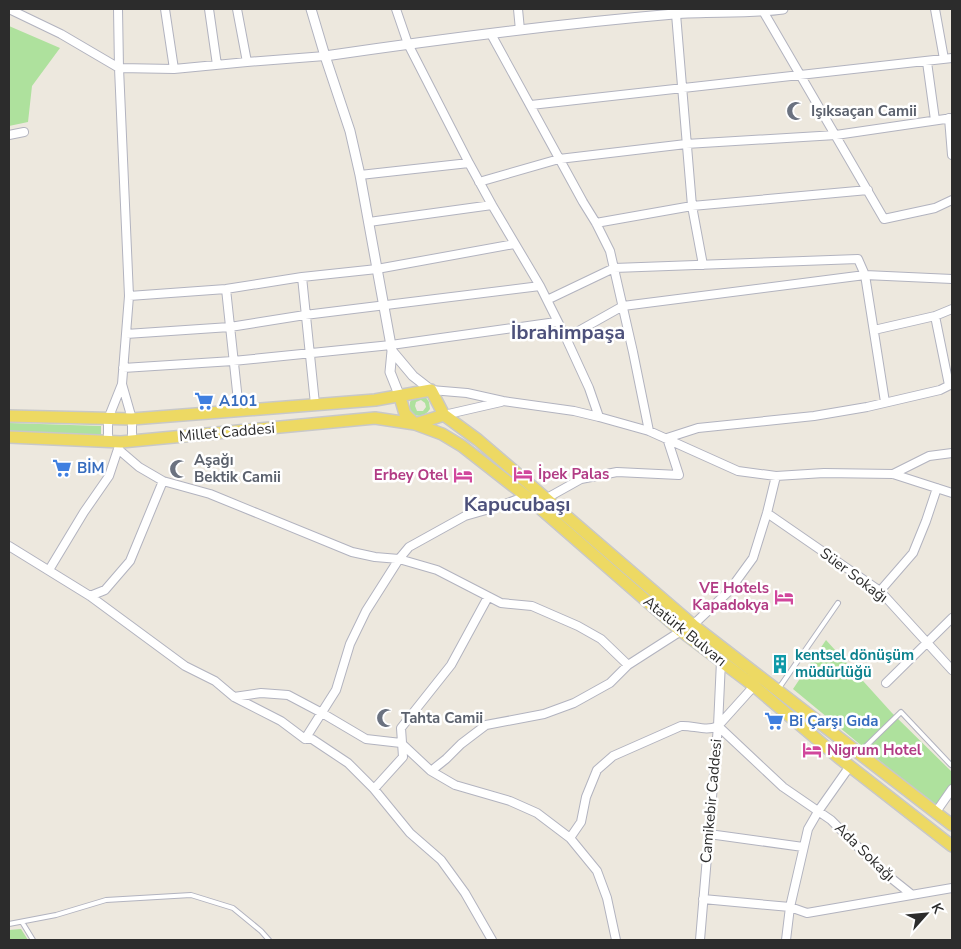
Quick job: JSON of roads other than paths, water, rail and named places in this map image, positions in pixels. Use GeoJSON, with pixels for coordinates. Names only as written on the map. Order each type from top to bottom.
{"type":"FeatureCollection","features":[{"type":"Feature","properties":{"kind":"main road","name":"Millet Caddesi"},"geometry":{"type":"LineString","coordinates":[[9,416],[132,419],[400,397],[431,390]]}},
{"type":"Feature","properties":{"kind":"main road"},"geometry":{"type":"LineString","coordinates":[[431,390],[444,414]]}},
{"type":"Feature","properties":{"kind":"main road"},"geometry":{"type":"LineString","coordinates":[[400,397],[405,414],[415,424]]}},
{"type":"Feature","properties":{"kind":"main road","name":"Millet Caddesi"},"geometry":{"type":"LineString","coordinates":[[9,437],[108,441],[124,444],[375,418],[415,424],[444,414]]}},
{"type":"Feature","properties":{"kind":"main road","name":"Atatürk Bulvarı"},"geometry":{"type":"LineString","coordinates":[[444,414],[547,498],[692,624],[952,825]]}},
{"type":"Feature","properties":{"kind":"main road","name":"Atatürk Bulvarı"},"geometry":{"type":"LineString","coordinates":[[415,424],[442,434],[462,446],[526,496],[681,631],[754,686],[850,766],[952,846]]}},
{"type":"Feature","properties":{"kind":"main road"},"geometry":{"type":"LineString","coordinates":[[850,766],[860,753]]}},
{"type":"Feature","properties":{"kind":"street"},"geometry":{"type":"LineString","coordinates":[[9,9],[60,34],[119,68],[174,69],[325,56],[433,40],[676,14],[763,12],[783,9]]}},
{"type":"Feature","properties":{"kind":"street"},"geometry":{"type":"LineString","coordinates":[[108,441],[108,419],[122,384],[129,296],[118,9]]}},
{"type":"Feature","properties":{"kind":"street"},"geometry":{"type":"LineString","coordinates":[[165,9],[174,69]]}},
{"type":"Feature","properties":{"kind":"street"},"geometry":{"type":"LineString","coordinates":[[209,9],[217,65]]}},
{"type":"Feature","properties":{"kind":"street"},"geometry":{"type":"LineString","coordinates":[[237,9],[247,62]]}},
{"type":"Feature","properties":{"kind":"street"},"geometry":{"type":"LineString","coordinates":[[311,9],[350,131],[392,348],[390,372],[400,397]]}},
{"type":"Feature","properties":{"kind":"street"},"geometry":{"type":"LineString","coordinates":[[396,9],[408,44],[492,205],[540,286],[556,322],[566,338],[589,388],[599,417]]}},
{"type":"Feature","properties":{"kind":"street"},"geometry":{"type":"LineString","coordinates":[[518,9],[520,30]]}},
{"type":"Feature","properties":{"kind":"street"},"geometry":{"type":"LineString","coordinates":[[935,9],[944,59]]}},
{"type":"Feature","properties":{"kind":"street"},"geometry":{"type":"LineString","coordinates":[[763,12],[884,219],[935,208],[952,200]]}},
{"type":"Feature","properties":{"kind":"street"},"geometry":{"type":"LineString","coordinates":[[676,14],[692,206],[703,265]]}},
{"type":"Feature","properties":{"kind":"street"},"geometry":{"type":"LineString","coordinates":[[491,34],[610,251],[649,431]]}},
{"type":"Feature","properties":{"kind":"street"},"geometry":{"type":"LineString","coordinates":[[531,105],[682,90],[952,58]]}},
{"type":"Feature","properties":{"kind":"street"},"geometry":{"type":"LineString","coordinates":[[928,62],[935,120]]}},
{"type":"Feature","properties":{"kind":"street"},"geometry":{"type":"LineString","coordinates":[[480,182],[559,159],[686,144],[836,135],[950,118],[952,155]]}},
{"type":"Feature","properties":{"kind":"street"},"geometry":{"type":"LineString","coordinates":[[9,135],[24,132]]}},
{"type":"Feature","properties":{"kind":"street"},"geometry":{"type":"LineString","coordinates":[[360,175],[469,162]]}},
{"type":"Feature","properties":{"kind":"street"},"geometry":{"type":"LineString","coordinates":[[596,223],[692,206],[868,190]]}},
{"type":"Feature","properties":{"kind":"street"},"geometry":{"type":"LineString","coordinates":[[369,222],[492,205]]}},
{"type":"Feature","properties":{"kind":"street"},"geometry":{"type":"LineString","coordinates":[[129,296],[226,289],[302,277],[377,269],[514,244]]}},
{"type":"Feature","properties":{"kind":"street"},"geometry":{"type":"LineString","coordinates":[[547,300],[614,268],[858,259],[865,275],[885,402]]}},
{"type":"Feature","properties":{"kind":"street"},"geometry":{"type":"LineString","coordinates":[[566,338],[623,306],[865,275],[952,279]]}},
{"type":"Feature","properties":{"kind":"street"},"geometry":{"type":"LineString","coordinates":[[302,277],[315,404]]}},
{"type":"Feature","properties":{"kind":"street"},"geometry":{"type":"LineString","coordinates":[[126,334],[230,327],[305,314],[540,286]]}},
{"type":"Feature","properties":{"kind":"street"},"geometry":{"type":"LineString","coordinates":[[226,289],[239,410]]}},
{"type":"Feature","properties":{"kind":"street"},"geometry":{"type":"LineString","coordinates":[[874,330],[935,316],[952,309]]}},
{"type":"Feature","properties":{"kind":"street"},"geometry":{"type":"LineString","coordinates":[[667,438],[698,428],[814,416],[867,407],[940,390],[951,385],[935,316]]}},
{"type":"Feature","properties":{"kind":"street"},"geometry":{"type":"LineString","coordinates":[[123,368],[233,361],[309,352],[392,348],[556,322]]}},
{"type":"Feature","properties":{"kind":"street"},"geometry":{"type":"LineString","coordinates":[[392,348],[413,376],[431,390],[467,393],[599,417],[649,431],[738,471],[776,476],[824,473],[893,474],[952,493]]}},
{"type":"Feature","properties":{"kind":"street"},"geometry":{"type":"LineString","coordinates":[[49,570],[84,512],[109,476],[124,444],[132,419],[122,384]]}},
{"type":"Feature","properties":{"kind":"street"},"geometry":{"type":"LineString","coordinates":[[444,414],[503,401]]}},
{"type":"Feature","properties":{"kind":"street"},"geometry":{"type":"LineString","coordinates":[[547,498],[581,478],[617,472],[679,475],[667,438]]}},
{"type":"Feature","properties":{"kind":"street"},"geometry":{"type":"LineString","coordinates":[[124,444],[139,467],[163,481],[210,494],[352,552],[375,557],[399,559],[438,570],[501,603],[532,606],[578,626],[601,639],[628,665]]}},
{"type":"Feature","properties":{"kind":"street"},"geometry":{"type":"LineString","coordinates":[[893,474],[929,456],[952,453]]}},
{"type":"Feature","properties":{"kind":"street"},"geometry":{"type":"LineString","coordinates":[[692,624],[729,591],[753,558],[776,476]]}},
{"type":"Feature","properties":{"kind":"street"},"geometry":{"type":"LineString","coordinates":[[90,596],[105,590],[130,561],[163,481]]}},
{"type":"Feature","properties":{"kind":"street"},"geometry":{"type":"LineString","coordinates":[[880,591],[913,553],[937,488]]}},
{"type":"Feature","properties":{"kind":"street"},"geometry":{"type":"LineString","coordinates":[[305,739],[336,690],[350,644],[366,611],[399,559],[409,547],[465,516],[526,496]]}},
{"type":"Feature","properties":{"kind":"street","name":"Süer Sokağı"},"geometry":{"type":"LineString","coordinates":[[767,513],[880,591],[952,670]]}},
{"type":"Feature","properties":{"kind":"street"},"geometry":{"type":"LineString","coordinates":[[9,546],[90,596],[185,666],[216,681],[234,697],[281,721],[305,739],[312,739],[348,763],[374,789],[410,833],[441,860],[465,893],[490,940]]}},
{"type":"Feature","properties":{"kind":"street"},"geometry":{"type":"LineString","coordinates":[[374,789],[403,757],[401,728],[451,665],[488,597]]}},
{"type":"Feature","properties":{"kind":"street"},"geometry":{"type":"LineString","coordinates":[[886,684],[952,618]]}},
{"type":"Feature","properties":{"kind":"street"},"geometry":{"type":"LineString","coordinates":[[431,771],[486,725],[544,714],[574,703],[610,683],[628,665],[681,631]]}},
{"type":"Feature","properties":{"kind":"street","name":"Camikebir Caddesi"},"geometry":{"type":"LineString","coordinates":[[700,940],[718,726],[721,661]]}},
{"type":"Feature","properties":{"kind":"street"},"geometry":{"type":"LineString","coordinates":[[570,838],[581,822],[586,797],[597,770],[613,756],[681,726],[711,729],[718,726],[754,686]]}},
{"type":"Feature","properties":{"kind":"street"},"geometry":{"type":"LineString","coordinates":[[234,697],[261,693],[288,695],[322,712],[366,739],[401,743],[431,771],[455,785],[510,801],[537,812],[570,838],[598,870],[607,898],[616,940]]}},
{"type":"Feature","properties":{"kind":"street","name":"Ada Sokağı"},"geometry":{"type":"LineString","coordinates":[[718,726],[783,787],[819,810],[881,870],[911,894]]}},
{"type":"Feature","properties":{"kind":"street"},"geometry":{"type":"LineString","coordinates":[[786,940],[790,907],[808,829],[850,766]]}},
{"type":"Feature","properties":{"kind":"street"},"geometry":{"type":"LineString","coordinates":[[936,812],[952,789]]}},
{"type":"Feature","properties":{"kind":"street"},"geometry":{"type":"LineString","coordinates":[[708,834],[803,847]]}},
{"type":"Feature","properties":{"kind":"street"},"geometry":{"type":"LineString","coordinates":[[703,899],[790,907],[807,913],[952,888]]}},
{"type":"Feature","properties":{"kind":"lane"},"geometry":{"type":"LineString","coordinates":[[777,689],[838,603]]}},
{"type":"Feature","properties":{"kind":"lane"},"geometry":{"type":"LineString","coordinates":[[860,753],[900,712],[951,765]]}},
{"type":"Feature","properties":{"kind":"lane"},"geometry":{"type":"LineString","coordinates":[[9,924],[56,916],[106,900],[191,895],[233,908],[269,940]]}},
{"type":"Feature","properties":{"kind":"lane"},"geometry":{"type":"LineString","coordinates":[[22,922],[33,940]]}},
{"type":"Feature","properties":{"kind":"place","name":"Işıksaçan Camii"},"geometry":{"type":"Point","coordinates":[796,111]}},
{"type":"Feature","properties":{"kind":"place","name":"A101"},"geometry":{"type":"Point","coordinates":[204,401]}},
{"type":"Feature","properties":{"kind":"place","name":"BİM"},"geometry":{"type":"Point","coordinates":[62,468]}},
{"type":"Feature","properties":{"kind":"place","name":"Aşağı Bektik Camii"},"geometry":{"type":"Point","coordinates":[179,469]}},
{"type":"Feature","properties":{"kind":"place","name":"İpek Palas"},"geometry":{"type":"Point","coordinates":[523,474]}},
{"type":"Feature","properties":{"kind":"place","name":"Erbey Otel"},"geometry":{"type":"Point","coordinates":[463,475]}},
{"type":"Feature","properties":{"kind":"place","name":"VE Hotels Kapadokya"},"geometry":{"type":"Point","coordinates":[784,597]}},
{"type":"Feature","properties":{"kind":"place","name":"kentsel dönüşüm müdürlüğü"},"geometry":{"type":"Point","coordinates":[780,664]}},
{"type":"Feature","properties":{"kind":"place","name":"Tahta Camii"},"geometry":{"type":"Point","coordinates":[386,718]}},
{"type":"Feature","properties":{"kind":"place","name":"Bi Çarşı Gıda"},"geometry":{"type":"Point","coordinates":[774,721]}},
{"type":"Feature","properties":{"kind":"place","name":"Nigrum Hotel"},"geometry":{"type":"Point","coordinates":[812,750]}},
{"type":"Feature","properties":{"kind":"district","name":"İbrahimpaşa"},"geometry":{"type":"Point","coordinates":[568,332]}},
{"type":"Feature","properties":{"kind":"district","name":"Kapucubaşı"},"geometry":{"type":"Point","coordinates":[517,504]}}]}
